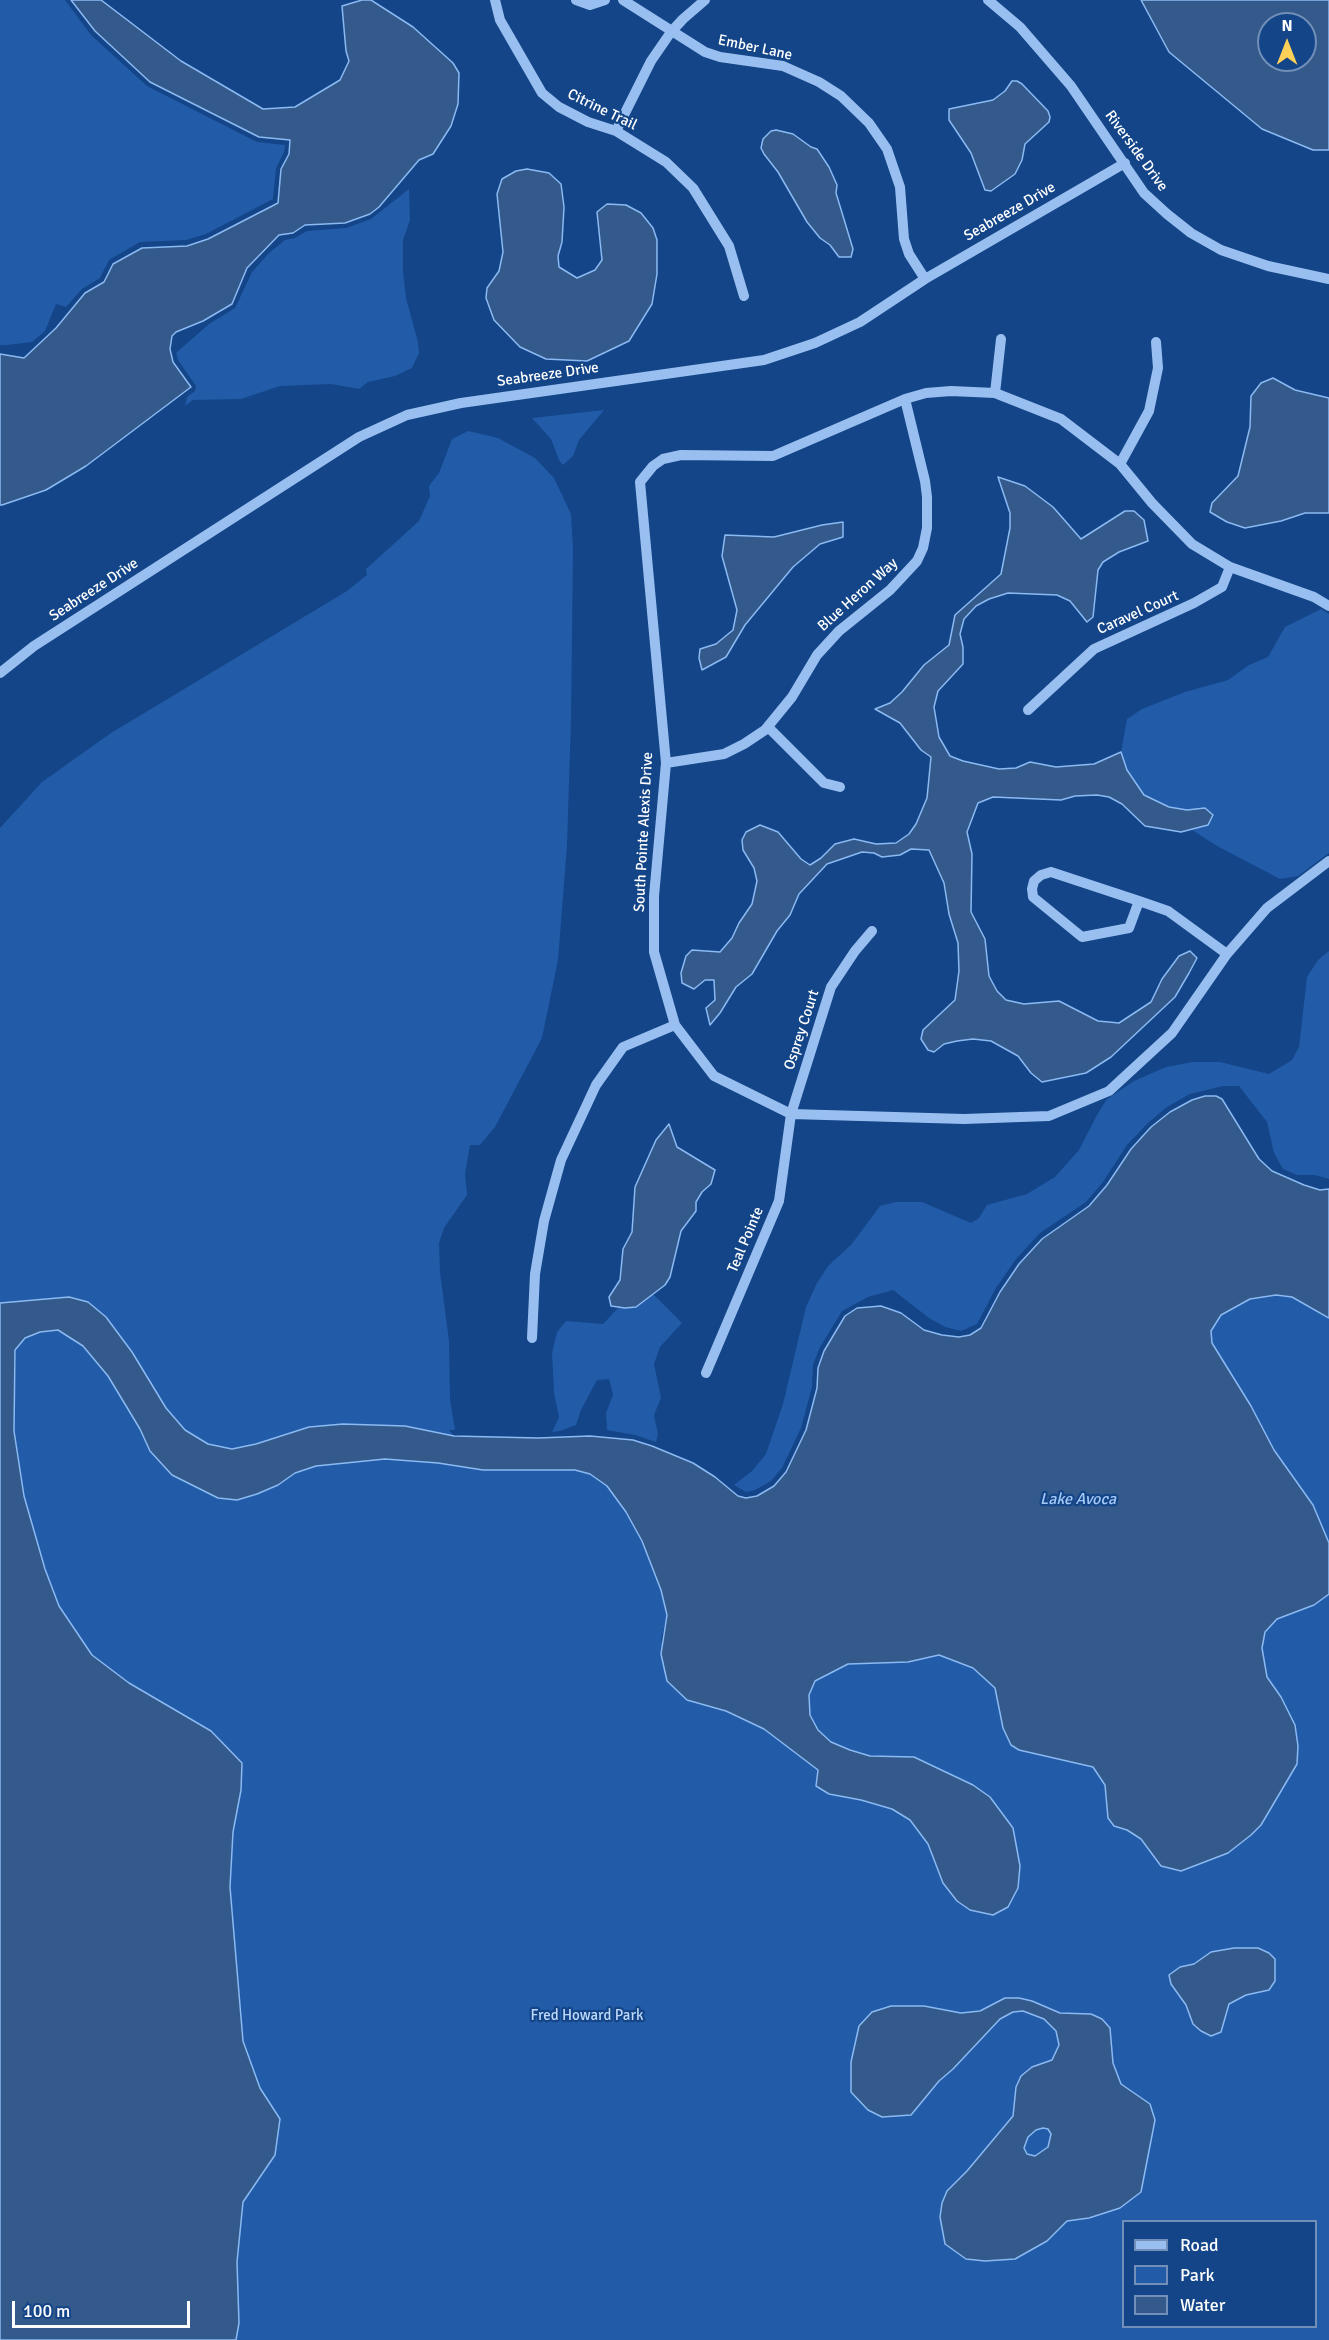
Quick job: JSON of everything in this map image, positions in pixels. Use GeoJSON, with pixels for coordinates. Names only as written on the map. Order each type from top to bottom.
{"type":"FeatureCollection","features":[{"type":"Feature","properties":{"kind":"street","name":"Citrine Trail"},"geometry":{"type":"LineString","coordinates":[[495,0],[500,20],[542,93],[559,107],[588,122],[616,131],[666,162],[693,188],[729,246],[744,296]]}},
{"type":"Feature","properties":{"kind":"street"},"geometry":{"type":"LineString","coordinates":[[576,0],[590,5],[605,0]]}},
{"type":"Feature","properties":{"kind":"street","name":"Ember Lane"},"geometry":{"type":"LineString","coordinates":[[623,0],[705,52],[720,57],[783,66],[819,82],[841,96],[869,123],[887,149],[900,187],[904,239],[909,254],[925,279]]}},
{"type":"Feature","properties":{"kind":"street"},"geometry":{"type":"LineString","coordinates":[[616,131],[651,61],[671,32],[704,2],[715,0]]}},
{"type":"Feature","properties":{"kind":"street","name":"Riverside Drive"},"geometry":{"type":"LineString","coordinates":[[988,0],[1020,27],[1071,86],[1144,192],[1191,233],[1221,250],[1268,266],[1329,279]]}},
{"type":"Feature","properties":{"kind":"street","name":"Seabreeze Drive"},"geometry":{"type":"LineString","coordinates":[[0,673],[34,646],[359,437],[407,416],[461,403],[764,360],[815,342],[860,322],[925,279],[1125,163]]}},
{"type":"Feature","properties":{"kind":"street"},"geometry":{"type":"LineString","coordinates":[[995,393],[1001,339]]}},
{"type":"Feature","properties":{"kind":"street"},"geometry":{"type":"LineString","coordinates":[[1120,464],[1149,411],[1158,368],[1156,342]]}},
{"type":"Feature","properties":{"kind":"street","name":"South Pointe Alexis Drive"},"geometry":{"type":"LineString","coordinates":[[1329,606],[1314,597],[1230,567],[1192,544],[1152,503],[1120,464],[1060,419],[995,393],[951,391],[926,393],[905,399],[773,456],[681,455],[663,459],[653,466],[640,482],[666,763],[654,896],[654,952],[675,1025],[714,1076],[791,1114],[964,1119],[1049,1116],[1109,1091],[1172,1034],[1227,954],[1267,908],[1329,861]]}},
{"type":"Feature","properties":{"kind":"street","name":"Blue Heron Way"},"geometry":{"type":"LineString","coordinates":[[666,763],[724,754],[744,744],[768,727],[792,697],[799,681],[817,655],[839,631],[903,578],[917,561],[923,548],[927,514],[925,481],[905,399]]}},
{"type":"Feature","properties":{"kind":"street","name":"Caravel Court"},"geometry":{"type":"LineString","coordinates":[[1028,710],[1094,649],[1194,603],[1222,587],[1230,567]]}},
{"type":"Feature","properties":{"kind":"street"},"geometry":{"type":"LineString","coordinates":[[768,727],[824,783],[840,787]]}},
{"type":"Feature","properties":{"kind":"street"},"geometry":{"type":"LineString","coordinates":[[1139,901],[1129,928],[1082,937],[1033,897],[1032,889],[1034,881],[1041,875],[1051,872],[1139,901],[1168,911],[1227,954]]}},
{"type":"Feature","properties":{"kind":"street","name":"Osprey Court"},"geometry":{"type":"LineString","coordinates":[[791,1114],[831,987],[855,951],[872,931]]}},
{"type":"Feature","properties":{"kind":"street"},"geometry":{"type":"LineString","coordinates":[[532,1338],[535,1274],[544,1221],[561,1160],[596,1085],[623,1047],[675,1025]]}},
{"type":"Feature","properties":{"kind":"street","name":"Teal Pointe"},"geometry":{"type":"LineString","coordinates":[[706,1373],[778,1201],[791,1114]]}},
{"type":"Feature","properties":{"kind":"green space"},"geometry":{"type":"Polygon","coordinates":[[[0,0],[65,0],[91,35],[147,86],[257,142],[285,145],[276,168],[273,199],[206,234],[186,240],[140,242],[109,260],[100,278],[82,289],[66,307],[56,304],[45,331],[32,342],[7,345],[0,345],[0,0]]]}},
{"type":"Feature","properties":{"kind":"green space"},"geometry":{"type":"Polygon","coordinates":[[[409,189],[410,220],[403,240],[403,272],[406,298],[418,342],[419,353],[412,368],[395,376],[368,382],[359,389],[331,384],[280,386],[241,399],[193,400],[185,406],[187,397],[195,391],[196,386],[178,360],[176,353],[209,324],[235,308],[252,272],[269,253],[285,240],[295,238],[307,231],[346,228],[371,219],[409,189]]]}},
{"type":"Feature","properties":{"kind":"green space"},"geometry":{"type":"Polygon","coordinates":[[[604,410],[579,440],[573,456],[563,465],[551,439],[532,418],[604,410]]]}},
{"type":"Feature","properties":{"kind":"green space","name":"Fred Howard Park"},"geometry":{"type":"Polygon","coordinates":[[[468,431],[498,438],[535,458],[554,478],[571,514],[573,549],[567,845],[558,960],[542,1038],[495,1127],[480,1145],[470,1145],[465,1174],[467,1195],[444,1228],[439,1243],[440,1272],[449,1341],[450,1400],[455,1430],[449,1430],[483,1470],[575,1470],[590,1474],[607,1486],[626,1512],[642,1541],[661,1590],[667,1615],[661,1640],[687,1700],[726,1711],[764,1729],[818,1770],[816,1786],[828,1794],[892,1809],[910,1820],[928,1844],[943,1883],[957,1901],[944,1772],[927,1762],[870,1756],[831,1742],[818,1730],[810,1715],[809,1695],[815,1681],[848,1664],[908,1662],[939,1655],[973,1668],[995,1688],[1011,1745],[1019,1750],[1093,1767],[1105,1785],[1106,1799],[1114,1826],[1127,1830],[1141,1839],[1161,1866],[1181,1871],[1228,1853],[1251,1835],[1261,1825],[1297,1764],[1298,1746],[1281,1697],[1267,1677],[1262,1648],[1265,1632],[1277,1619],[1314,1605],[1329,1594],[1329,2340],[236,2340],[239,2323],[237,2262],[243,2202],[275,2155],[280,2119],[260,2088],[243,2041],[230,1887],[233,1832],[241,1790],[211,1731],[129,1683],[92,1655],[59,1606],[45,1569],[24,1496],[14,1431],[16,1352],[0,1327],[0,828],[42,782],[111,733],[347,591],[367,575],[366,569],[419,521],[430,496],[429,486],[439,473],[452,439],[468,431]]]}},
{"type":"Feature","properties":{"kind":"green space"},"geometry":{"type":"Polygon","coordinates":[[[1321,609],[1329,614],[1329,853],[1298,876],[1280,879],[1217,846],[1192,830],[1195,830],[1204,808],[1187,810],[1169,807],[1144,795],[1127,770],[1121,752],[1127,719],[1142,709],[1185,692],[1228,680],[1249,665],[1268,657],[1285,627],[1321,609]]]}},
{"type":"Feature","properties":{"kind":"green space"},"geometry":{"type":"Polygon","coordinates":[[[1329,951],[1329,1179],[1315,1175],[1297,1175],[1283,1169],[1274,1153],[1267,1122],[1239,1086],[1223,1086],[1190,1094],[1167,1107],[1148,1123],[1127,1145],[1103,1182],[1086,1202],[1040,1233],[1016,1259],[996,1288],[977,1324],[961,1331],[945,1327],[929,1318],[893,1290],[868,1297],[842,1311],[819,1349],[813,1365],[812,1387],[801,1428],[782,1468],[771,1481],[755,1490],[746,1492],[734,1485],[752,1471],[766,1454],[783,1404],[806,1307],[817,1283],[828,1266],[851,1245],[880,1206],[896,1202],[922,1202],[971,1223],[979,1218],[987,1205],[1027,1194],[1055,1177],[1079,1150],[1107,1099],[1134,1081],[1166,1067],[1193,1062],[1220,1062],[1269,1074],[1292,1060],[1299,1047],[1307,977],[1318,960],[1329,951]]]}},
{"type":"Feature","properties":{"kind":"green space"},"geometry":{"type":"Polygon","coordinates":[[[653,1294],[682,1323],[660,1347],[654,1364],[661,1398],[654,1415],[658,1434],[656,1442],[635,1435],[607,1430],[606,1413],[613,1395],[609,1379],[597,1380],[581,1410],[576,1425],[552,1432],[559,1417],[554,1393],[552,1353],[557,1332],[566,1321],[603,1324],[619,1307],[625,1308],[653,1294]]]}},
{"type":"Feature","properties":{"kind":"green space"},"geometry":{"type":"Polygon","coordinates":[[[1276,1295],[1292,1297],[1329,1318],[1329,1543],[1313,1505],[1274,1450],[1251,1406],[1212,1343],[1211,1331],[1221,1315],[1250,1299],[1276,1295]]]}},
{"type":"Feature","properties":{"kind":"water"},"geometry":{"type":"Polygon","coordinates":[[[71,0],[101,0],[181,61],[263,109],[295,107],[340,80],[349,61],[342,6],[362,0],[371,0],[413,27],[453,63],[459,73],[458,104],[451,126],[433,154],[419,160],[379,207],[370,214],[345,223],[305,225],[293,233],[279,235],[247,268],[232,304],[172,336],[170,349],[173,362],[191,387],[86,466],[46,490],[0,505],[0,354],[24,358],[56,328],[85,293],[104,282],[113,264],[142,248],[187,246],[208,239],[278,203],[281,169],[289,154],[290,140],[259,137],[150,82],[95,31],[71,0]]]}},
{"type":"Feature","properties":{"kind":"water"},"geometry":{"type":"Polygon","coordinates":[[[1141,0],[1329,0],[1329,150],[1313,150],[1262,129],[1169,52],[1141,0]]]}},
{"type":"Feature","properties":{"kind":"water"},"geometry":{"type":"Polygon","coordinates":[[[1012,81],[1022,84],[1048,111],[1049,122],[1025,144],[1022,160],[1015,174],[991,191],[985,190],[971,153],[949,120],[949,109],[993,100],[1005,91],[1012,81]]]}},
{"type":"Feature","properties":{"kind":"water"},"geometry":{"type":"Polygon","coordinates":[[[771,131],[793,134],[817,149],[829,167],[837,185],[836,193],[853,249],[851,257],[839,257],[830,245],[820,238],[807,222],[778,172],[764,154],[761,148],[763,139],[771,131]]]}},
{"type":"Feature","properties":{"kind":"water"},"geometry":{"type":"Polygon","coordinates":[[[527,169],[549,173],[561,184],[564,207],[562,242],[558,256],[559,267],[577,278],[595,270],[602,260],[597,212],[607,204],[626,205],[641,213],[653,228],[657,240],[657,274],[652,304],[629,341],[587,361],[546,359],[520,347],[494,320],[486,298],[487,288],[499,271],[503,252],[497,194],[502,179],[516,171],[527,169]]]}},
{"type":"Feature","properties":{"kind":"water"},"geometry":{"type":"Polygon","coordinates":[[[1273,378],[1295,390],[1329,398],[1329,513],[1305,513],[1281,521],[1245,528],[1227,522],[1210,512],[1212,503],[1238,476],[1250,427],[1251,396],[1261,383],[1273,378]]]}},
{"type":"Feature","properties":{"kind":"water"},"geometry":{"type":"Polygon","coordinates":[[[998,477],[1025,486],[1053,507],[1081,539],[1125,511],[1134,511],[1144,520],[1148,541],[1119,552],[1103,562],[1098,570],[1093,617],[1087,622],[1070,601],[1057,595],[1008,593],[976,606],[964,619],[960,634],[963,664],[938,691],[934,707],[939,737],[950,756],[999,769],[1016,768],[1030,762],[1056,767],[1094,764],[1121,752],[1127,770],[1144,795],[1169,807],[1187,810],[1205,808],[1213,815],[1208,825],[1181,832],[1145,826],[1122,804],[1109,797],[1097,795],[1075,796],[1061,800],[993,797],[978,803],[967,832],[972,854],[971,912],[985,939],[989,976],[997,991],[1006,1000],[1024,1004],[1059,1001],[1098,1021],[1119,1023],[1151,1002],[1162,979],[1179,956],[1190,951],[1197,958],[1175,997],[1111,1057],[1086,1073],[1042,1082],[1031,1073],[1018,1056],[991,1041],[973,1039],[957,1041],[944,1044],[934,1052],[928,1050],[921,1039],[923,1030],[955,1000],[959,971],[958,943],[949,914],[944,883],[929,850],[911,849],[900,855],[882,857],[874,853],[862,852],[827,864],[799,894],[790,915],[777,931],[752,974],[736,987],[710,1025],[706,1008],[715,1000],[714,980],[705,980],[694,989],[682,983],[681,973],[686,956],[692,950],[720,952],[732,938],[752,904],[757,881],[754,868],[743,850],[742,840],[746,832],[760,825],[778,832],[801,859],[810,865],[835,844],[854,839],[876,844],[896,843],[909,834],[916,824],[927,798],[931,757],[921,750],[900,723],[875,709],[890,703],[924,665],[949,645],[955,615],[1001,574],[1010,528],[1010,513],[998,477]]]}},
{"type":"Feature","properties":{"kind":"water"},"geometry":{"type":"Polygon","coordinates":[[[843,522],[843,537],[820,544],[793,567],[745,625],[726,657],[702,670],[699,658],[700,649],[716,644],[733,630],[737,610],[722,556],[725,535],[774,537],[843,522]]]}},
{"type":"Feature","properties":{"kind":"water","name":"Lake Avoca"},"geometry":{"type":"Polygon","coordinates":[[[1205,1096],[1216,1096],[1222,1099],[1259,1159],[1272,1171],[1304,1185],[1320,1190],[1329,1189],[1329,1318],[1292,1297],[1276,1295],[1250,1299],[1221,1315],[1211,1331],[1212,1343],[1251,1406],[1274,1450],[1313,1505],[1329,1543],[1329,1594],[1314,1605],[1277,1619],[1265,1632],[1262,1648],[1267,1677],[1281,1697],[1295,1725],[1298,1746],[1297,1764],[1261,1825],[1251,1835],[1228,1853],[1181,1871],[1161,1866],[1141,1839],[1127,1830],[1114,1826],[1108,1818],[1105,1785],[1093,1767],[1019,1750],[1011,1745],[1003,1728],[995,1688],[973,1668],[939,1655],[908,1662],[848,1664],[815,1681],[809,1695],[810,1715],[818,1730],[831,1742],[870,1756],[914,1757],[973,1785],[990,1797],[1013,1828],[1020,1866],[1018,1888],[1008,1907],[993,1915],[970,1910],[957,1901],[943,1883],[928,1844],[910,1820],[892,1809],[829,1794],[816,1786],[818,1770],[764,1729],[726,1711],[687,1700],[667,1681],[661,1654],[667,1615],[661,1590],[642,1541],[626,1512],[607,1486],[590,1474],[575,1470],[483,1470],[438,1463],[385,1459],[316,1466],[295,1473],[278,1485],[257,1494],[237,1500],[218,1498],[172,1475],[150,1451],[140,1429],[108,1376],[83,1346],[58,1330],[40,1332],[25,1338],[15,1350],[14,1431],[24,1496],[45,1569],[59,1606],[92,1655],[129,1683],[211,1731],[242,1763],[241,1790],[233,1832],[230,1887],[243,2041],[260,2088],[280,2119],[275,2155],[243,2202],[237,2262],[239,2323],[236,2340],[0,2340],[0,1303],[69,1297],[88,1302],[106,1317],[132,1352],[166,1408],[185,1430],[208,1444],[232,1449],[309,1427],[343,1424],[405,1426],[454,1436],[538,1438],[590,1436],[633,1440],[693,1463],[738,1496],[746,1498],[757,1496],[774,1486],[786,1472],[806,1430],[817,1388],[818,1368],[824,1351],[845,1316],[857,1308],[881,1306],[901,1313],[924,1330],[959,1337],[970,1335],[981,1328],[1000,1292],[1019,1264],[1042,1239],[1089,1206],[1107,1185],[1131,1149],[1151,1127],[1170,1112],[1205,1096]]]}},
{"type":"Feature","properties":{"kind":"water"},"geometry":{"type":"Polygon","coordinates":[[[669,1124],[677,1147],[715,1170],[711,1184],[702,1192],[696,1202],[696,1211],[681,1231],[670,1277],[665,1285],[636,1307],[611,1306],[609,1297],[620,1280],[623,1249],[632,1232],[635,1187],[656,1140],[669,1124]]]}},
{"type":"Feature","properties":{"kind":"water"},"geometry":{"type":"Polygon","coordinates":[[[1234,1948],[1258,1948],[1269,1953],[1275,1959],[1275,1981],[1269,1990],[1246,1995],[1229,2004],[1221,2032],[1211,2036],[1193,2024],[1186,2005],[1171,1984],[1169,1975],[1180,1967],[1194,1964],[1211,1952],[1234,1948]]]}},
{"type":"Feature","properties":{"kind":"water"},"geometry":{"type":"Polygon","coordinates":[[[1005,1998],[1019,1998],[1060,2013],[1091,2014],[1102,2019],[1110,2028],[1113,2063],[1121,2084],[1150,2104],[1155,2120],[1141,2192],[1120,2208],[1089,2218],[1067,2221],[1047,2241],[1015,2259],[985,2261],[966,2259],[945,2244],[940,2217],[942,2203],[947,2191],[967,2171],[1013,2116],[1016,2087],[1021,2076],[1032,2067],[1052,2060],[1059,2045],[1056,2031],[1044,2019],[1023,2011],[1013,2012],[1000,2019],[939,2081],[911,2115],[882,2117],[868,2110],[851,2092],[851,2062],[859,2026],[872,2012],[891,2006],[924,2006],[961,2013],[980,2011],[1005,1998]],[[1048,2129],[1036,2130],[1028,2137],[1024,2148],[1027,2154],[1035,2156],[1048,2147],[1051,2134],[1048,2129]]]}}]}
